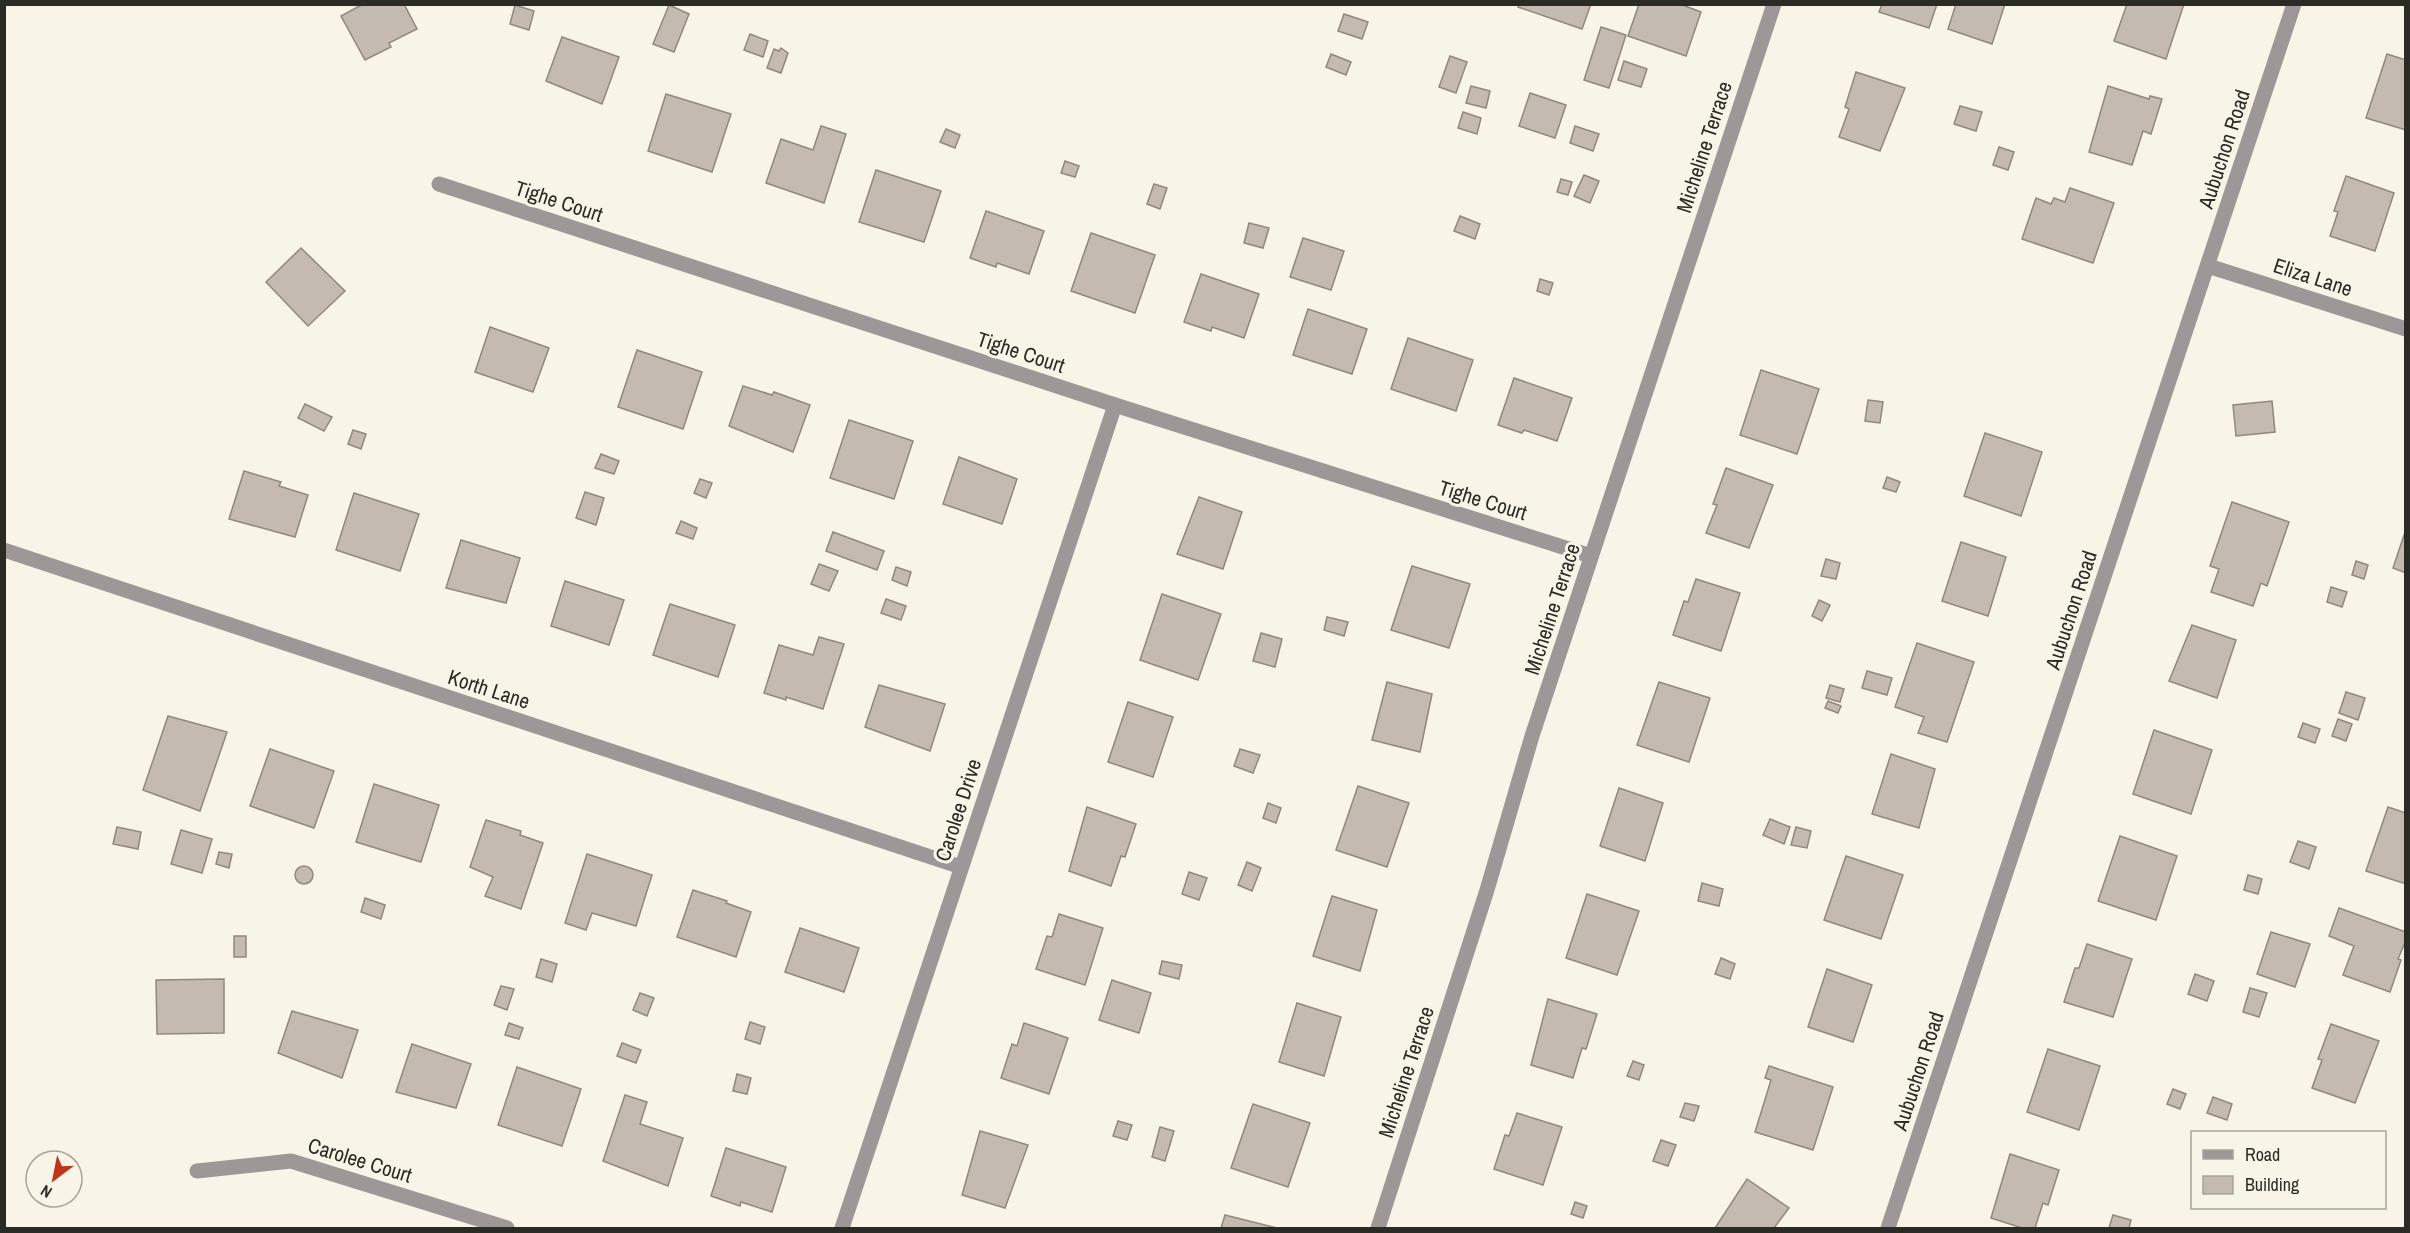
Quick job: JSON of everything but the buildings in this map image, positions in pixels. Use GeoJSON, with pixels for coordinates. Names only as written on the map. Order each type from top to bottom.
{"type":"FeatureCollection","features":[{"type":"Feature","properties":{"kind":"street","name":"Micheline Terrace"},"geometry":{"type":"LineString","coordinates":[[1378,1228],[1487,890],[1532,736],[1774,4]]}},
{"type":"Feature","properties":{"kind":"street","name":"Aubuchon Road"},"geometry":{"type":"LineString","coordinates":[[1888,1228],[2294,4]]}},
{"type":"Feature","properties":{"kind":"street","name":"Tighe Court"},"geometry":{"type":"LineString","coordinates":[[439,184],[1115,405],[1591,556]]}},
{"type":"Feature","properties":{"kind":"street","name":"Eliza Lane"},"geometry":{"type":"LineString","coordinates":[[2208,266],[2406,329]]}},
{"type":"Feature","properties":{"kind":"street","name":"Carolee Drive"},"geometry":{"type":"LineString","coordinates":[[842,1228],[1115,405]]}},
{"type":"Feature","properties":{"kind":"street","name":"Korth Lane"},"geometry":{"type":"LineString","coordinates":[[4,550],[961,867]]}},
{"type":"Feature","properties":{"kind":"street","name":"Carolee Court"},"geometry":{"type":"LineString","coordinates":[[197,1172],[291,1161],[507,1228]]}}]}
